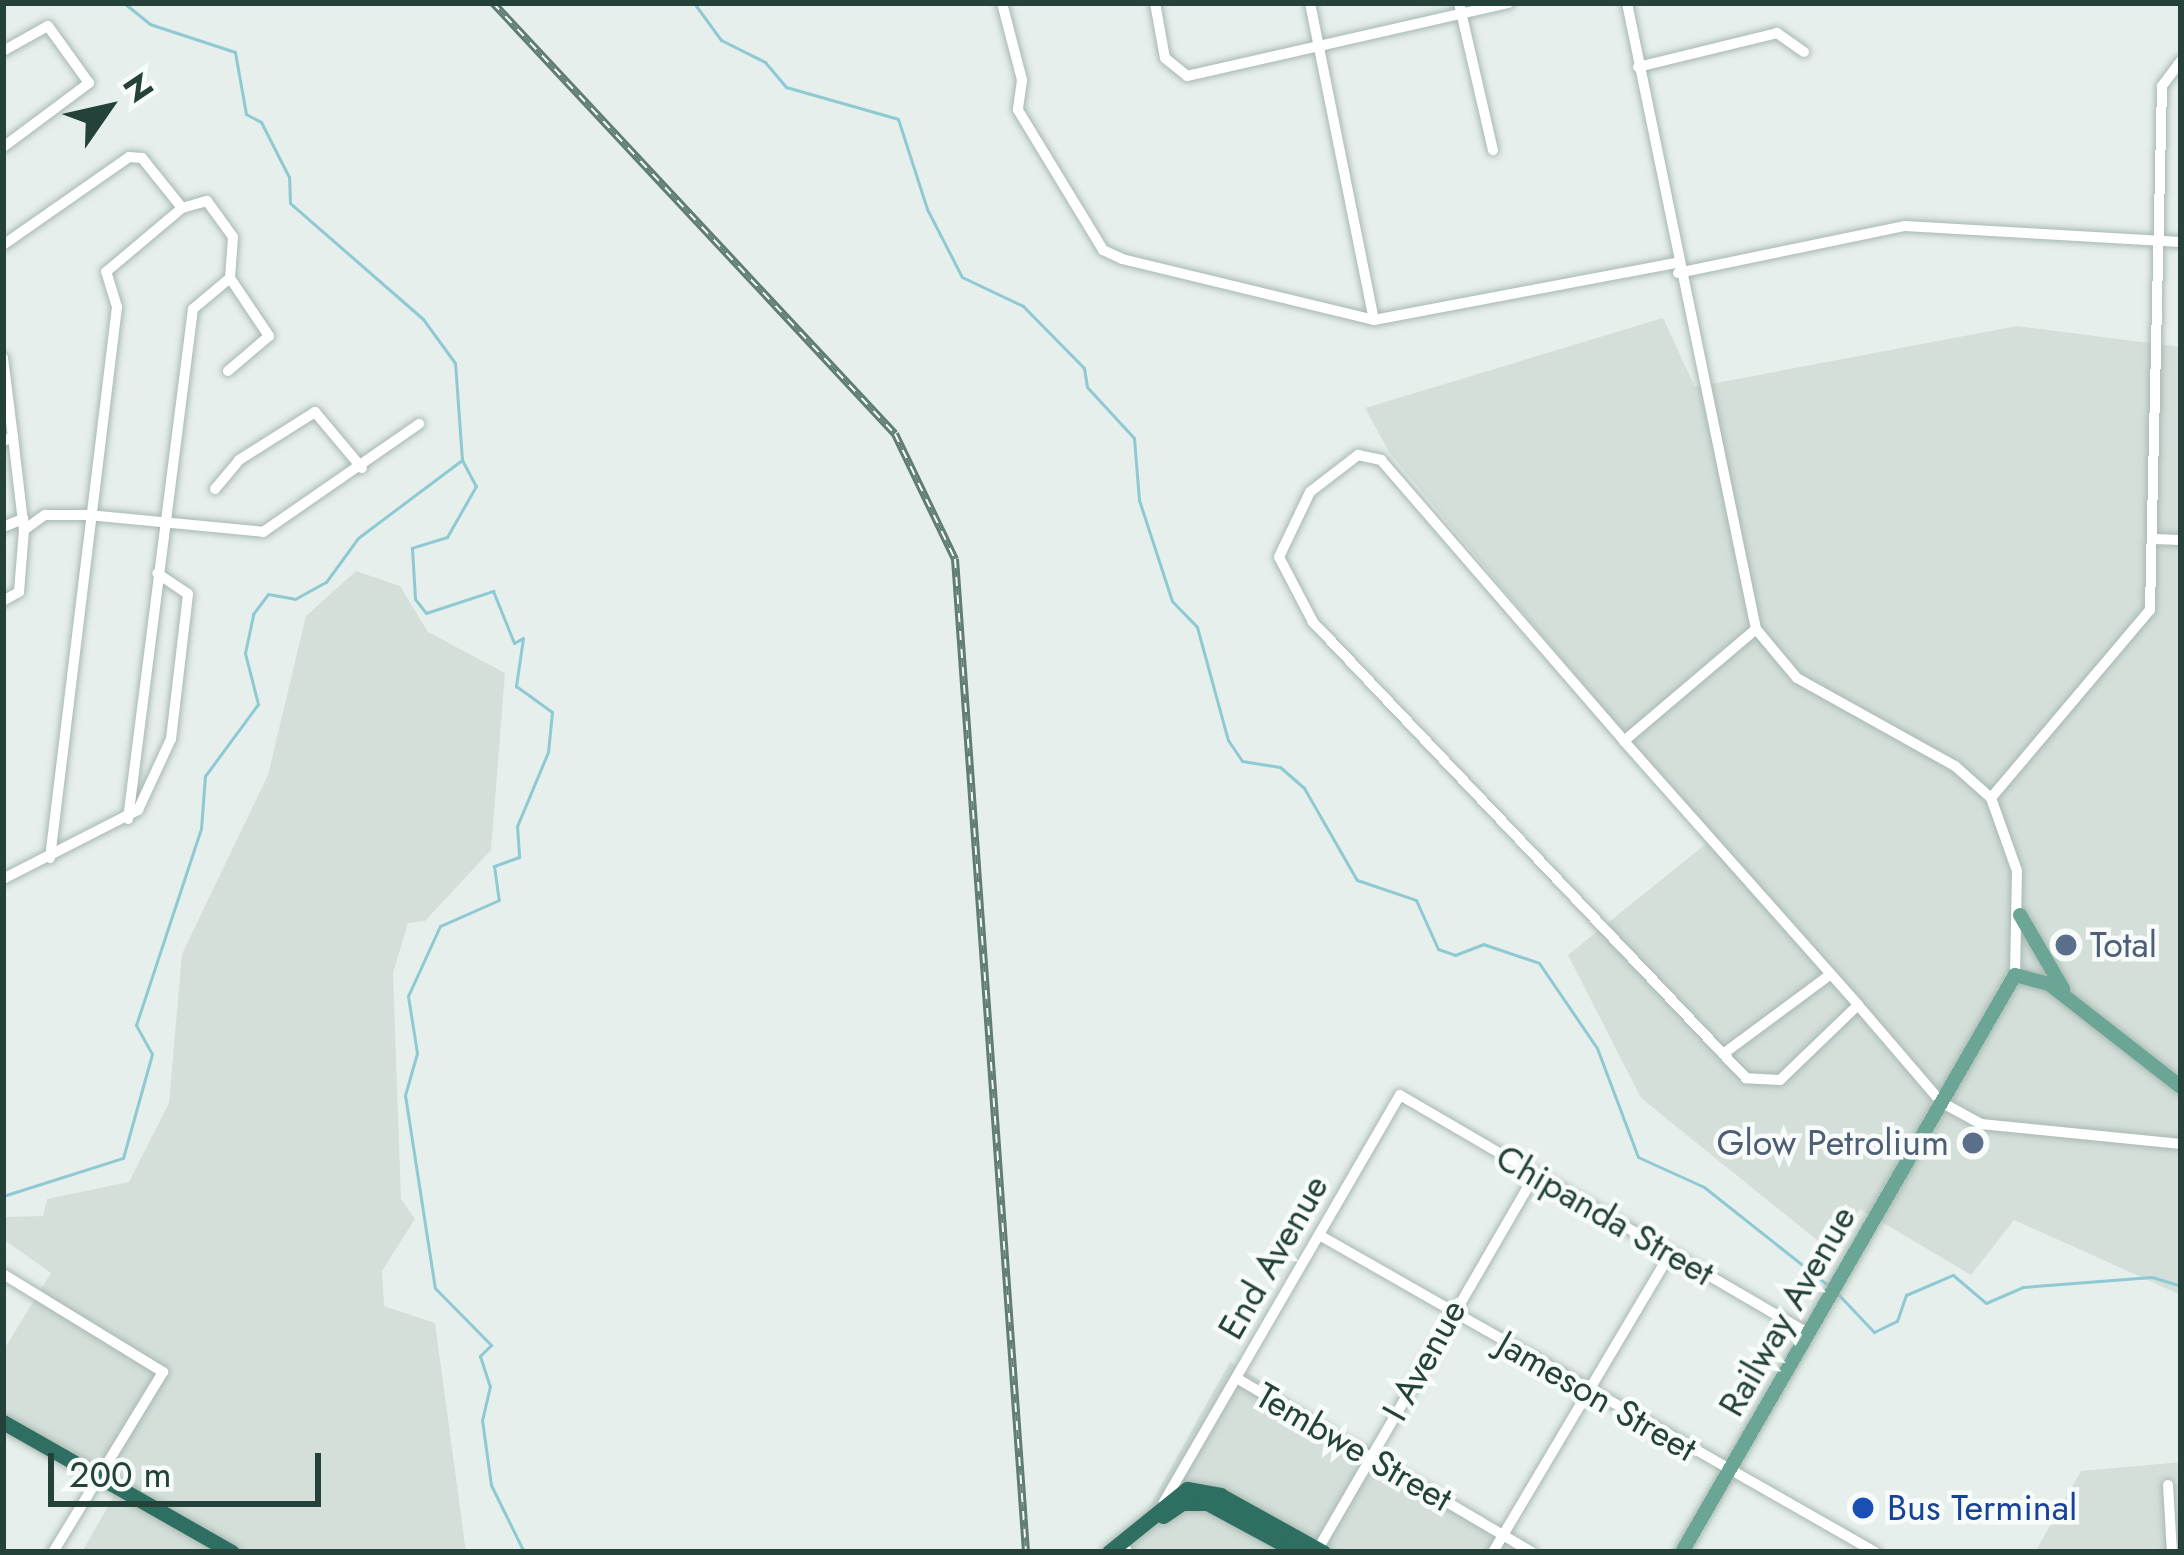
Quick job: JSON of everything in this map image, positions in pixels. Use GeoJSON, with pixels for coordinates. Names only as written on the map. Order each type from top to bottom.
{"type":"FeatureCollection","features":[{"type":"Feature","properties":{"kind":"highway"},"geometry":{"type":"LineString","coordinates":[[3,1422],[232,1552]]}},
{"type":"Feature","properties":{"kind":"highway"},"geometry":{"type":"LineString","coordinates":[[1189,1494],[1220,1495],[1320,1550]]}},
{"type":"Feature","properties":{"kind":"highway"},"geometry":{"type":"LineString","coordinates":[[1189,1494],[1298,1552]]}},
{"type":"Feature","properties":{"kind":"highway","name":"End Avenue"},"geometry":{"type":"LineString","coordinates":[[1122,1552],[1164,1502],[1189,1494]]}},
{"type":"Feature","properties":{"kind":"highway","name":"End Avenue"},"geometry":{"type":"LineString","coordinates":[[1122,1552],[1189,1494]]}},
{"type":"Feature","properties":{"kind":"main road"},"geometry":{"type":"LineString","coordinates":[[2020,915],[2069,999]]}},
{"type":"Feature","properties":{"kind":"main road"},"geometry":{"type":"LineString","coordinates":[[2015,975],[2069,999],[2181,1087]]}},
{"type":"Feature","properties":{"kind":"main road","name":"Railway Avenue"},"geometry":{"type":"LineString","coordinates":[[1682,1552],[2015,975]]}},
{"type":"Feature","properties":{"kind":"street"},"geometry":{"type":"LineString","coordinates":[[1002,3],[1022,80],[1018,110],[1103,250],[1374,320],[1905,226],[2181,242]]}},
{"type":"Feature","properties":{"kind":"street"},"geometry":{"type":"LineString","coordinates":[[1155,3],[1177,75],[1319,49],[1460,9],[1509,3]]}},
{"type":"Feature","properties":{"kind":"street"},"geometry":{"type":"LineString","coordinates":[[1310,3],[1374,320]]}},
{"type":"Feature","properties":{"kind":"street"},"geometry":{"type":"LineString","coordinates":[[1627,3],[1677,268],[1756,629],[1797,678],[1954,766],[1991,798],[2017,872],[2020,915],[2015,975]]}},
{"type":"Feature","properties":{"kind":"street"},"geometry":{"type":"LineString","coordinates":[[1460,9],[1493,150]]}},
{"type":"Feature","properties":{"kind":"street"},"geometry":{"type":"LineString","coordinates":[[3,51],[49,26],[89,82],[3,147]]}},
{"type":"Feature","properties":{"kind":"street"},"geometry":{"type":"LineString","coordinates":[[1638,67],[1777,33],[1804,52]]}},
{"type":"Feature","properties":{"kind":"street"},"geometry":{"type":"LineString","coordinates":[[1991,798],[2150,610],[2162,86],[2181,61]]}},
{"type":"Feature","properties":{"kind":"street"},"geometry":{"type":"LineString","coordinates":[[3,245],[134,155],[182,208]]}},
{"type":"Feature","properties":{"kind":"street"},"geometry":{"type":"LineString","coordinates":[[50,858],[88,515],[117,307],[106,272],[182,208],[212,204],[233,237],[230,278],[269,337],[228,371]]}},
{"type":"Feature","properties":{"kind":"street"},"geometry":{"type":"LineString","coordinates":[[128,819],[194,305],[230,278]]}},
{"type":"Feature","properties":{"kind":"street"},"geometry":{"type":"LineString","coordinates":[[3,358],[8,439],[23,524],[19,592],[3,601]]}},
{"type":"Feature","properties":{"kind":"street"},"geometry":{"type":"LineString","coordinates":[[215,489],[239,460],[315,412],[362,468]]}},
{"type":"Feature","properties":{"kind":"street"},"geometry":{"type":"LineString","coordinates":[[3,527],[45,515],[88,515],[262,532],[362,468],[419,424]]}},
{"type":"Feature","properties":{"kind":"street"},"geometry":{"type":"LineString","coordinates":[[1858,1005],[1765,1086],[1723,1054],[1313,622],[1280,556],[1296,510],[1358,455],[1382,460],[1624,741],[1831,974],[1858,1005],[1941,1102],[1982,1124],[2181,1144]]}},
{"type":"Feature","properties":{"kind":"street"},"geometry":{"type":"LineString","coordinates":[[2153,539],[2181,540]]}},
{"type":"Feature","properties":{"kind":"street"},"geometry":{"type":"LineString","coordinates":[[3,879],[128,819],[171,739],[188,594],[157,573]]}},
{"type":"Feature","properties":{"kind":"street"},"geometry":{"type":"LineString","coordinates":[[1624,741],[1756,629]]}},
{"type":"Feature","properties":{"kind":"street"},"geometry":{"type":"LineString","coordinates":[[1723,1054],[1831,974]]}},
{"type":"Feature","properties":{"kind":"street","name":"Chipanda Street"},"geometry":{"type":"LineString","coordinates":[[1400,1095],[1809,1334]]}},
{"type":"Feature","properties":{"kind":"street","name":"End Avenue"},"geometry":{"type":"LineString","coordinates":[[1164,1502],[1400,1095]]}},
{"type":"Feature","properties":{"kind":"street","name":"I Avenue"},"geometry":{"type":"LineString","coordinates":[[1320,1550],[1449,1311],[1535,1174]]}},
{"type":"Feature","properties":{"kind":"street","name":"Jameson Street"},"geometry":{"type":"LineString","coordinates":[[1321,1236],[1728,1473],[1875,1552]]}},
{"type":"Feature","properties":{"kind":"street"},"geometry":{"type":"LineString","coordinates":[[1493,1552],[1670,1254]]}},
{"type":"Feature","properties":{"kind":"street"},"geometry":{"type":"LineString","coordinates":[[3,1274],[163,1372],[53,1552]]}},
{"type":"Feature","properties":{"kind":"street","name":"Tembwe Street"},"geometry":{"type":"LineString","coordinates":[[1238,1379],[1532,1552]]}},
{"type":"Feature","properties":{"kind":"street","name":"End Avenue"},"geometry":{"type":"LineString","coordinates":[[1189,1494],[1195,1447]]}},
{"type":"Feature","properties":{"kind":"street"},"geometry":{"type":"LineString","coordinates":[[2168,1485],[2173,1552]]}},
{"type":"Feature","properties":{"kind":"shaded area"},"geometry":{"type":"Polygon","coordinates":[[[1663,318],[1695,387],[2017,326],[2181,347],[2181,1295],[2014,1220],[1971,1275],[1860,1209],[1833,1253],[1641,1098],[1568,955],[1712,839],[1389,452],[1365,408],[1663,318]]]}},
{"type":"Feature","properties":{"kind":"shaded area"},"geometry":{"type":"Polygon","coordinates":[[[356,571],[400,586],[428,632],[505,673],[491,850],[425,921],[408,923],[393,973],[401,1199],[415,1219],[382,1271],[384,1306],[435,1323],[466,1552],[82,1552],[116,1492],[3,1417],[3,1351],[51,1273],[3,1239],[3,1217],[43,1216],[47,1199],[129,1182],[169,1103],[182,954],[268,775],[306,616],[356,571]]]}},
{"type":"Feature","properties":{"kind":"shaded area"},"geometry":{"type":"Polygon","coordinates":[[[1230,1362],[1537,1552],[1124,1552],[1230,1362]]]}},
{"type":"Feature","properties":{"kind":"shaded area"},"geometry":{"type":"Polygon","coordinates":[[[2181,1462],[2181,1552],[2035,1552],[2081,1471],[2181,1462]]]}},
{"type":"Feature","properties":{"kind":"waterway"},"geometry":{"type":"LineString","coordinates":[[3,1196],[123,1158],[152,1054],[136,1025],[201,829],[205,776],[258,704],[245,653],[253,614],[268,594],[295,599],[326,582],[358,538],[462,460],[455,363],[423,319],[290,203],[289,177],[261,122],[246,114],[235,52],[150,24],[124,3]]}},
{"type":"Feature","properties":{"kind":"waterway"},"geometry":{"type":"LineString","coordinates":[[694,3],[721,40],[765,62],[786,87],[898,119],[927,209],[962,277],[1023,306],[1084,368],[1087,387],[1134,438],[1139,500],[1172,601],[1197,627],[1228,740],[1242,761],[1280,767],[1304,788],[1357,880],[1416,900],[1438,949],[1455,955],[1483,944],[1539,963],[1597,1048],[1638,1157],[1704,1187],[1830,1287]]}},
{"type":"Feature","properties":{"kind":"waterway"},"geometry":{"type":"LineString","coordinates":[[462,460],[476,486],[447,537],[412,548],[415,599],[426,613],[493,591],[514,643],[523,638],[516,686],[552,712],[548,752],[517,826],[519,857],[494,866],[499,900],[440,926],[408,996],[417,1053],[405,1095],[435,1288],[491,1345],[480,1356],[490,1386],[482,1420],[491,1485],[524,1552]]}},
{"type":"Feature","properties":{"kind":"waterway"},"geometry":{"type":"LineString","coordinates":[[1837,1293],[1874,1332],[1897,1321],[1906,1295],[1953,1275],[1986,1303],[2023,1287],[2152,1277],[2181,1286]]}},
{"type":"Feature","properties":{"kind":"railway"},"geometry":{"type":"LineString","coordinates":[[493,3],[895,434],[955,559],[1026,1552]]}},
{"type":"Feature","properties":{"kind":"place","name":"Total"},"geometry":{"type":"Point","coordinates":[2066,945]}},
{"type":"Feature","properties":{"kind":"place","name":"Glow Petrolium"},"geometry":{"type":"Point","coordinates":[1973,1143]}},
{"type":"Feature","properties":{"kind":"place","name":"Bus Terminal"},"geometry":{"type":"Point","coordinates":[1863,1508]}}]}
